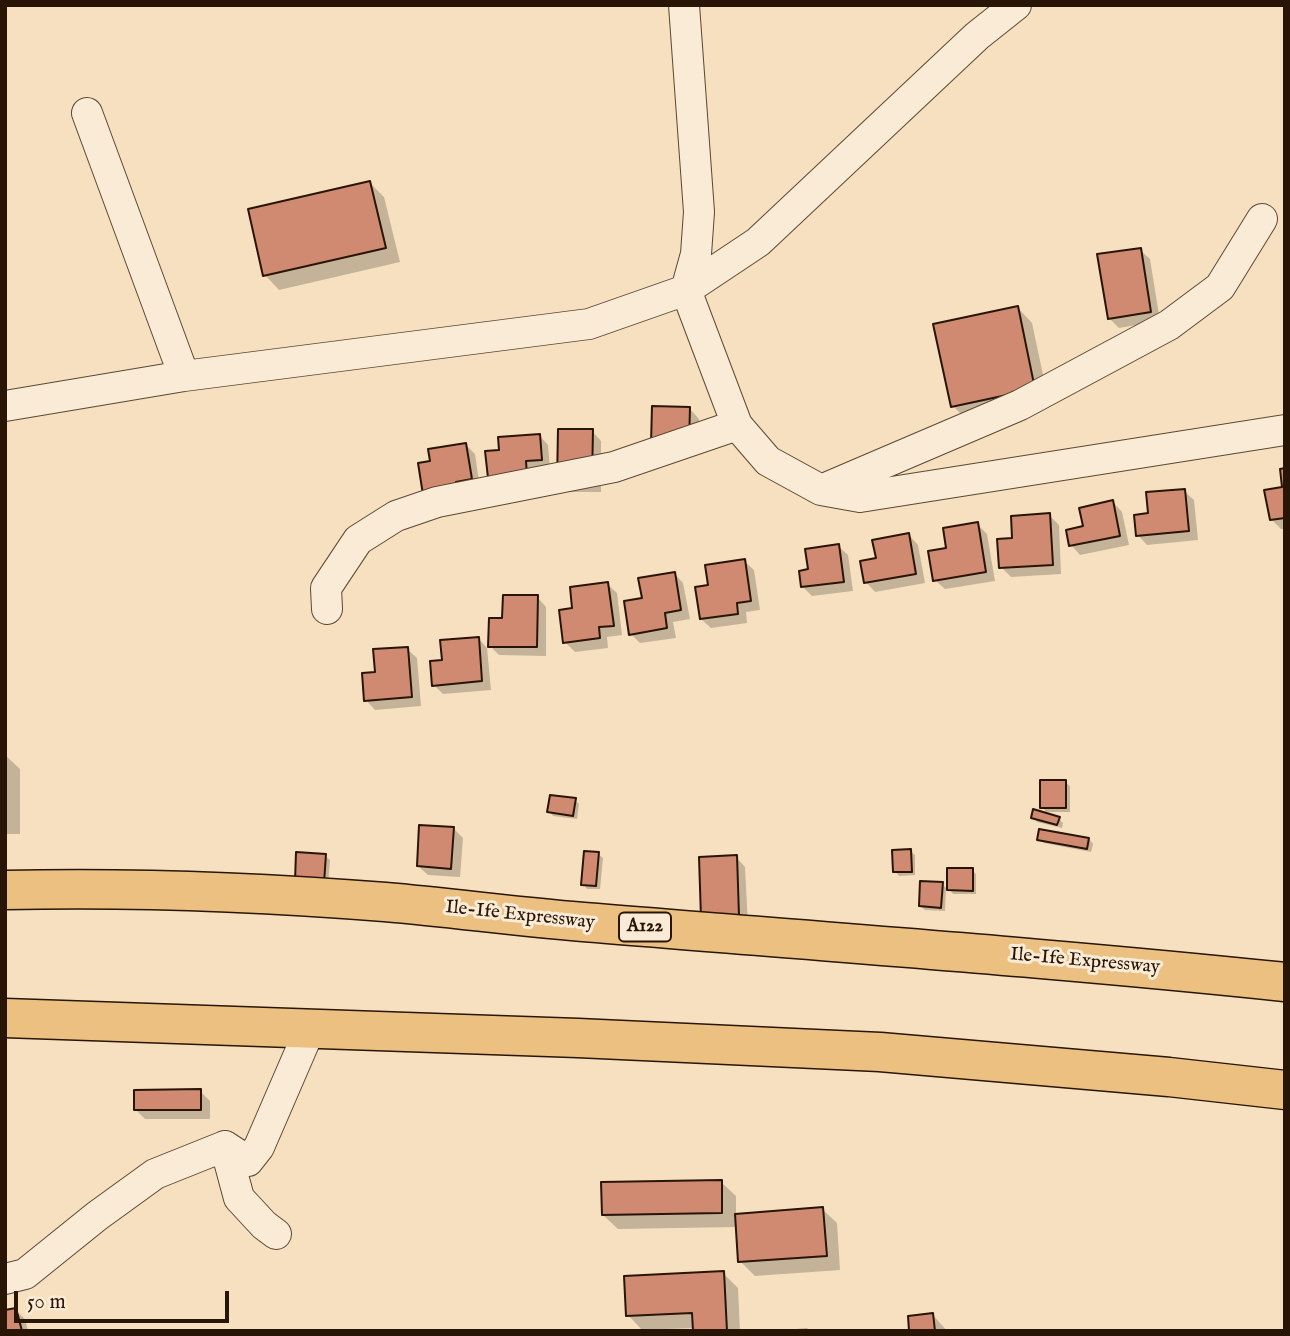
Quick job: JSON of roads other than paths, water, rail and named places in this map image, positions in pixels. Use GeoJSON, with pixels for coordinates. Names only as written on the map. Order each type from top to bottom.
{"type":"FeatureCollection","features":[{"type":"Feature","properties":{"kind":"highway","name":"Ile-Ife Expressway"},"geometry":{"type":"LineString","coordinates":[[5,890],[103,889],[260,894],[385,902],[594,923],[1015,956],[1285,982]]}},
{"type":"Feature","properties":{"kind":"highway"},"geometry":{"type":"LineString","coordinates":[[5,1018],[603,1039],[880,1052],[1285,1090]]}},
{"type":"Feature","properties":{"kind":"street"},"geometry":{"type":"LineString","coordinates":[[684,5],[699,212],[696,254],[687,290],[737,425],[768,461],[821,490],[860,497],[1285,430]]}},
{"type":"Feature","properties":{"kind":"street"},"geometry":{"type":"LineString","coordinates":[[5,406],[184,376],[589,324],[687,290],[758,242],[977,36],[1016,5]]}},
{"type":"Feature","properties":{"kind":"street"},"geometry":{"type":"LineString","coordinates":[[87,113],[184,376]]}},
{"type":"Feature","properties":{"kind":"street"},"geometry":{"type":"LineString","coordinates":[[821,490],[1020,405],[1168,325],[1220,287],[1262,219]]}},
{"type":"Feature","properties":{"kind":"street"},"geometry":{"type":"LineString","coordinates":[[327,609],[326,588],[358,540],[396,516],[437,502],[614,467],[737,425]]}},
{"type":"Feature","properties":{"kind":"street"},"geometry":{"type":"LineString","coordinates":[[225,1146],[248,1161],[259,1147],[310,1029]]}},
{"type":"Feature","properties":{"kind":"street"},"geometry":{"type":"LineString","coordinates":[[225,1146],[239,1198],[264,1226],[276,1234]]}},
{"type":"Feature","properties":{"kind":"street"},"geometry":{"type":"LineString","coordinates":[[5,1279],[25,1274],[155,1174],[225,1146]]}}]}
